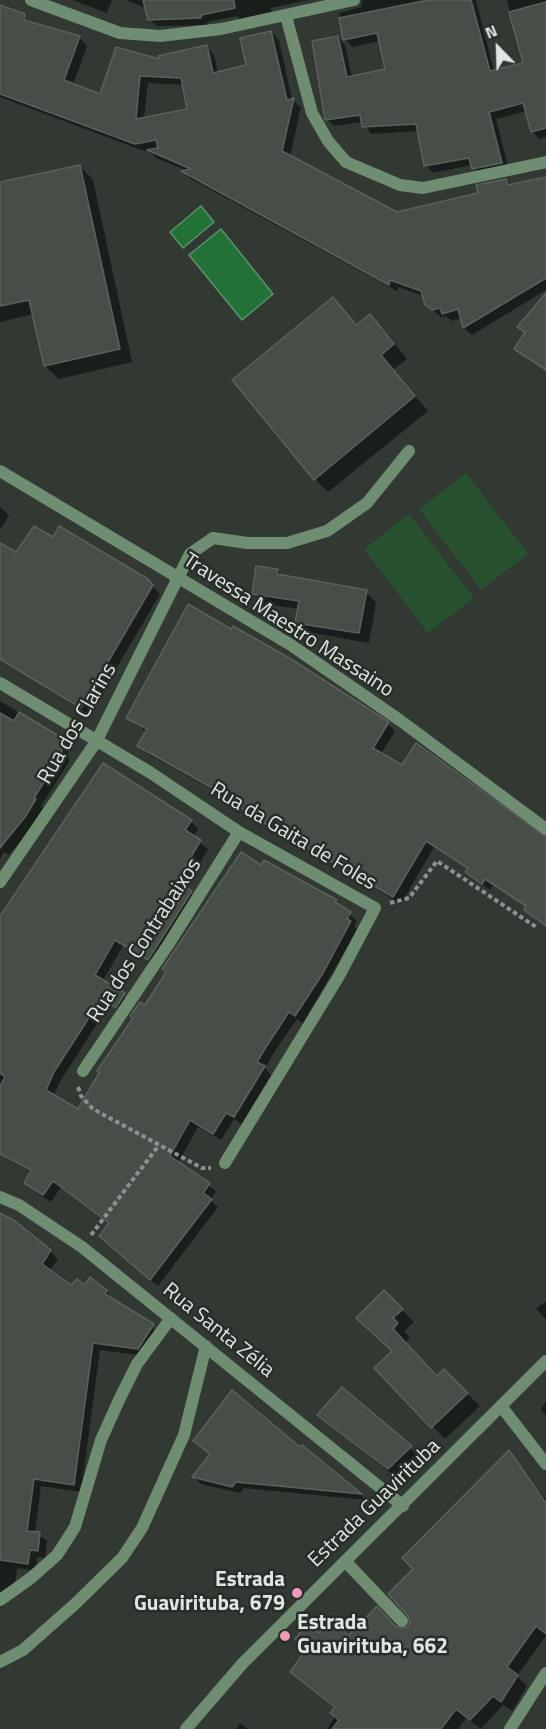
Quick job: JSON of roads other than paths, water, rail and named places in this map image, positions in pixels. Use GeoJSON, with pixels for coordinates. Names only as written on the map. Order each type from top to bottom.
{"type":"FeatureCollection","features":[{"type":"Feature","properties":{"kind":"street"},"geometry":{"type":"LineString","coordinates":[[31,0],[120,33],[160,36],[221,29],[354,0]]}},
{"type":"Feature","properties":{"kind":"street"},"geometry":{"type":"LineString","coordinates":[[285,16],[312,113],[328,141],[346,162],[400,185],[423,188],[546,162]]}},
{"type":"Feature","properties":{"kind":"street","name":"Rua dos Clarins"},"geometry":{"type":"LineString","coordinates":[[0,882],[42,824],[96,742],[190,554],[213,538],[247,543],[287,543],[327,531],[367,503],[409,451]]}},
{"type":"Feature","properties":{"kind":"street","name":"Travessa Maestro Massaino"},"geometry":{"type":"LineString","coordinates":[[0,471],[291,645],[401,721],[546,829]]}},
{"type":"Feature","properties":{"kind":"street","name":"Rua da Gaita de Foles"},"geometry":{"type":"LineString","coordinates":[[0,683],[151,773],[238,832],[375,908],[339,976],[225,1163]]}},
{"type":"Feature","properties":{"kind":"street","name":"Rua dos Contrabaixos"},"geometry":{"type":"LineString","coordinates":[[83,1071],[168,945],[238,832]]}},
{"type":"Feature","properties":{"kind":"street","name":"Rua Santa Zélia"},"geometry":{"type":"LineString","coordinates":[[0,1197],[19,1205],[82,1247],[403,1506]]}},
{"type":"Feature","properties":{"kind":"street"},"geometry":{"type":"LineString","coordinates":[[0,1600],[32,1578],[57,1555],[75,1527],[101,1440],[119,1400],[138,1364],[171,1318]]}},
{"type":"Feature","properties":{"kind":"street"},"geometry":{"type":"LineString","coordinates":[[0,1662],[23,1650],[75,1604],[122,1558],[142,1528],[184,1435],[206,1346]]}},
{"type":"Feature","properties":{"kind":"street","name":"Estrada Guavirituba"},"geometry":{"type":"LineString","coordinates":[[186,1729],[243,1663],[546,1361]]}},
{"type":"Feature","properties":{"kind":"street"},"geometry":{"type":"LineString","coordinates":[[501,1406],[546,1464]]}},
{"type":"Feature","properties":{"kind":"street"},"geometry":{"type":"LineString","coordinates":[[345,1561],[402,1621]]}},
{"type":"Feature","properties":{"kind":"street"},"geometry":{"type":"LineString","coordinates":[[510,1729],[546,1673]]}},
{"type":"Feature","properties":{"kind":"place","name":"Estrada Guavirituba, 679"},"geometry":{"type":"Point","coordinates":[297,1593]}},
{"type":"Feature","properties":{"kind":"place","name":"Estrada Guavirituba, 662"},"geometry":{"type":"Point","coordinates":[285,1636]}}]}
